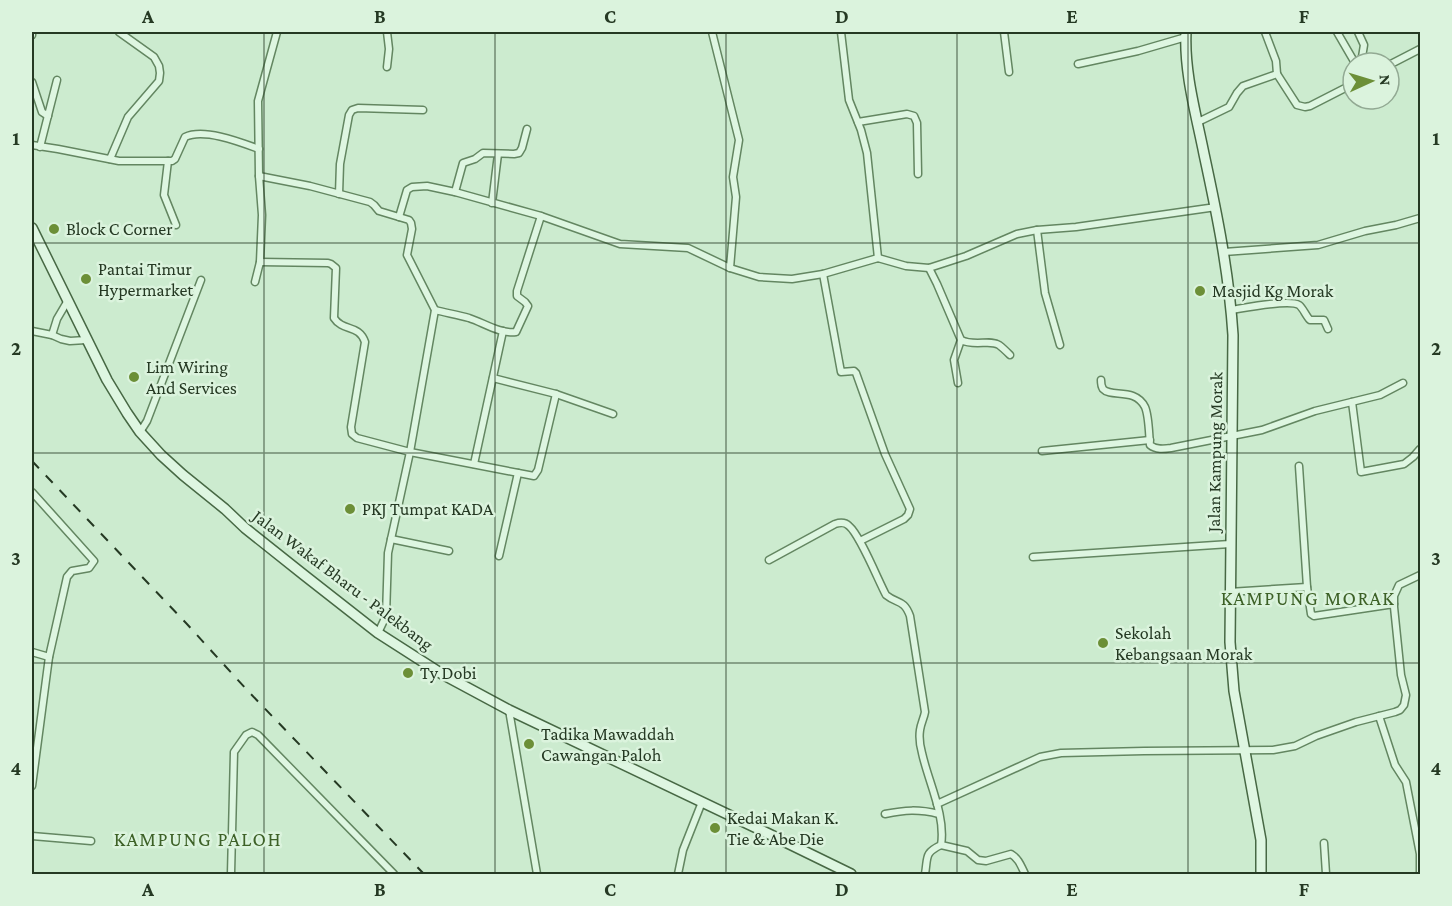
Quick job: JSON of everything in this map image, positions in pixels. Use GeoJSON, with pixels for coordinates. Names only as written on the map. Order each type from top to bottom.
{"type":"FeatureCollection","features":[{"type":"Feature","properties":{"kind":"main road","name":"Jalan Kampung Morak"},"geometry":{"type":"LineString","coordinates":[[1186,34],[1188,68],[1224,252],[1231,310],[1233,335],[1229,592],[1231,666],[1261,840],[1261,874]]}},
{"type":"Feature","properties":{"kind":"main road","name":"Jalan Wakaf Bharu - Palekbang"},"geometry":{"type":"LineString","coordinates":[[32,228],[114,393],[140,432],[161,455],[245,528],[378,633],[442,675],[509,710],[702,802],[837,872],[851,874]]}},
{"type":"Feature","properties":{"kind":"street"},"geometry":{"type":"LineString","coordinates":[[255,282],[260,262],[262,216],[258,101],[277,32]]}},
{"type":"Feature","properties":{"kind":"street"},"geometry":{"type":"LineString","coordinates":[[387,32],[389,49],[387,67]]}},
{"type":"Feature","properties":{"kind":"street"},"geometry":{"type":"LineString","coordinates":[[712,32],[739,140],[733,177],[736,197],[730,268]]}},
{"type":"Feature","properties":{"kind":"street"},"geometry":{"type":"LineString","coordinates":[[841,32],[849,100],[867,153],[878,258]]}},
{"type":"Feature","properties":{"kind":"street"},"geometry":{"type":"LineString","coordinates":[[1004,32],[1009,72]]}},
{"type":"Feature","properties":{"kind":"street"},"geometry":{"type":"LineString","coordinates":[[1264,32],[1276,61],[1277,74],[1297,105],[1310,106],[1341,90]]}},
{"type":"Feature","properties":{"kind":"street"},"geometry":{"type":"LineString","coordinates":[[1337,32],[1348,51]]}},
{"type":"Feature","properties":{"kind":"street"},"geometry":{"type":"LineString","coordinates":[[1358,32],[1364,45],[1363,51]]}},
{"type":"Feature","properties":{"kind":"street"},"geometry":{"type":"LineString","coordinates":[[110,159],[128,117],[159,81],[160,73],[154,57],[122,33]]}},
{"type":"Feature","properties":{"kind":"street"},"geometry":{"type":"LineString","coordinates":[[1078,64],[1138,51],[1186,34]]}},
{"type":"Feature","properties":{"kind":"street"},"geometry":{"type":"LineString","coordinates":[[1401,59],[1420,49]]}},
{"type":"Feature","properties":{"kind":"street"},"geometry":{"type":"LineString","coordinates":[[1198,122],[1229,107],[1243,86],[1277,74]]}},
{"type":"Feature","properties":{"kind":"street"},"geometry":{"type":"LineString","coordinates":[[40,147],[57,80]]}},
{"type":"Feature","properties":{"kind":"street"},"geometry":{"type":"LineString","coordinates":[[32,82],[42,112],[48,116]]}},
{"type":"Feature","properties":{"kind":"street"},"geometry":{"type":"LineString","coordinates":[[339,194],[340,164],[349,115],[352,110],[358,108],[423,110]]}},
{"type":"Feature","properties":{"kind":"street"},"geometry":{"type":"LineString","coordinates":[[858,122],[907,114],[914,116],[917,123],[918,174]]}},
{"type":"Feature","properties":{"kind":"street"},"geometry":{"type":"LineString","coordinates":[[455,192],[464,164],[483,153],[519,153],[527,129]]}},
{"type":"Feature","properties":{"kind":"street"},"geometry":{"type":"LineString","coordinates":[[32,145],[119,161],[168,162],[175,159],[185,137],[191,135],[215,136],[259,149]]}},
{"type":"Feature","properties":{"kind":"street"},"geometry":{"type":"LineString","coordinates":[[492,203],[498,154]]}},
{"type":"Feature","properties":{"kind":"street"},"geometry":{"type":"LineString","coordinates":[[168,162],[164,195],[176,225]]}},
{"type":"Feature","properties":{"kind":"street"},"geometry":{"type":"LineString","coordinates":[[259,176],[310,186],[372,203],[379,211],[409,220],[412,229],[406,255],[435,310],[410,452],[388,553],[386,616],[378,633]]}},
{"type":"Feature","properties":{"kind":"street"},"geometry":{"type":"LineString","coordinates":[[399,217],[406,192],[412,187],[427,186],[542,216],[620,244],[688,248],[730,268],[759,277],[792,279],[878,258],[906,266],[929,268],[966,256],[1005,238],[1037,230],[1076,227],[1216,207]]}},
{"type":"Feature","properties":{"kind":"street"},"geometry":{"type":"LineString","coordinates":[[435,310],[469,318],[503,331],[516,332],[528,309],[527,304],[516,294],[542,216]]}},
{"type":"Feature","properties":{"kind":"street"},"geometry":{"type":"LineString","coordinates":[[1224,252],[1323,244],[1420,218]]}},
{"type":"Feature","properties":{"kind":"street"},"geometry":{"type":"LineString","coordinates":[[1037,230],[1045,293],[1060,345]]}},
{"type":"Feature","properties":{"kind":"street"},"geometry":{"type":"LineString","coordinates":[[260,262],[328,263],[334,266],[337,273],[334,318],[337,323],[358,331],[365,342],[351,431],[361,440],[531,476],[536,474],[556,394]]}},
{"type":"Feature","properties":{"kind":"street"},"geometry":{"type":"LineString","coordinates":[[929,268],[961,340],[969,344],[997,344],[1010,356]]}},
{"type":"Feature","properties":{"kind":"street"},"geometry":{"type":"LineString","coordinates":[[823,273],[841,372],[854,371],[856,373],[885,454],[909,509],[904,519],[860,541]]}},
{"type":"Feature","properties":{"kind":"street"},"geometry":{"type":"LineString","coordinates":[[140,432],[147,421],[201,280]]}},
{"type":"Feature","properties":{"kind":"street"},"geometry":{"type":"LineString","coordinates":[[52,335],[57,319],[67,302]]}},
{"type":"Feature","properties":{"kind":"street"},"geometry":{"type":"LineString","coordinates":[[1231,310],[1275,303],[1293,303],[1300,306],[1310,320],[1324,320],[1328,329]]}},
{"type":"Feature","properties":{"kind":"street"},"geometry":{"type":"LineString","coordinates":[[474,464],[503,331]]}},
{"type":"Feature","properties":{"kind":"street"},"geometry":{"type":"LineString","coordinates":[[32,332],[70,341],[86,340]]}},
{"type":"Feature","properties":{"kind":"street"},"geometry":{"type":"LineString","coordinates":[[958,382],[954,360],[961,340]]}},
{"type":"Feature","properties":{"kind":"street"},"geometry":{"type":"LineString","coordinates":[[493,378],[556,394],[613,414]]}},
{"type":"Feature","properties":{"kind":"street"},"geometry":{"type":"LineString","coordinates":[[1101,380],[1102,387],[1106,391],[1132,395],[1146,408],[1150,445],[1160,449],[1262,430],[1315,411],[1380,394],[1403,383]]}},
{"type":"Feature","properties":{"kind":"street"},"geometry":{"type":"LineString","coordinates":[[1352,402],[1361,472],[1398,466],[1408,461],[1420,449]]}},
{"type":"Feature","properties":{"kind":"street"},"geometry":{"type":"LineString","coordinates":[[1042,451],[1150,440]]}},
{"type":"Feature","properties":{"kind":"street"},"geometry":{"type":"LineString","coordinates":[[1299,466],[1307,587],[1312,616],[1394,604]]}},
{"type":"Feature","properties":{"kind":"street"},"geometry":{"type":"LineString","coordinates":[[500,555],[518,473]]}},
{"type":"Feature","properties":{"kind":"street"},"geometry":{"type":"LineString","coordinates":[[32,492],[94,561],[89,568],[74,570],[68,575],[49,657],[32,786]]}},
{"type":"Feature","properties":{"kind":"street"},"geometry":{"type":"LineString","coordinates":[[769,560],[841,522],[847,524],[860,541],[886,595],[904,604],[910,616],[925,712],[920,728],[922,752],[937,804],[941,845]]}},
{"type":"Feature","properties":{"kind":"street"},"geometry":{"type":"LineString","coordinates":[[391,539],[449,551]]}},
{"type":"Feature","properties":{"kind":"street"},"geometry":{"type":"LineString","coordinates":[[1033,557],[1230,544]]}},
{"type":"Feature","properties":{"kind":"street"},"geometry":{"type":"LineString","coordinates":[[937,804],[1040,757],[1061,753],[1273,750],[1295,746],[1316,736],[1400,710],[1406,701],[1406,695],[1401,675],[1394,596],[1398,585],[1420,575]]}},
{"type":"Feature","properties":{"kind":"street"},"geometry":{"type":"LineString","coordinates":[[1229,592],[1307,587]]}},
{"type":"Feature","properties":{"kind":"street"},"geometry":{"type":"LineString","coordinates":[[32,652],[49,657]]}},
{"type":"Feature","properties":{"kind":"street"},"geometry":{"type":"LineString","coordinates":[[509,710],[537,874]]}},
{"type":"Feature","properties":{"kind":"street"},"geometry":{"type":"LineString","coordinates":[[1380,716],[1395,765],[1406,782],[1420,854],[1420,874]]}},
{"type":"Feature","properties":{"kind":"street"},"geometry":{"type":"LineString","coordinates":[[231,874],[234,752],[246,735],[252,732],[258,735],[394,874]]}},
{"type":"Feature","properties":{"kind":"street"},"geometry":{"type":"LineString","coordinates":[[678,874],[683,850],[702,802]]}},
{"type":"Feature","properties":{"kind":"street"},"geometry":{"type":"LineString","coordinates":[[885,814],[903,810],[921,810],[939,814]]}},
{"type":"Feature","properties":{"kind":"street"},"geometry":{"type":"LineString","coordinates":[[32,836],[91,841]]}},
{"type":"Feature","properties":{"kind":"street"},"geometry":{"type":"LineString","coordinates":[[1324,843],[1326,874]]}},
{"type":"Feature","properties":{"kind":"street"},"geometry":{"type":"LineString","coordinates":[[925,874],[927,856],[931,850],[941,845],[967,851],[978,860],[986,861],[1011,854],[1016,857],[1025,874]]}},
{"type":"Feature","properties":{"kind":"railway"},"geometry":{"type":"LineString","coordinates":[[32,461],[424,874]]}},
{"type":"Feature","properties":{"kind":"place","name":"Block C Corner"},"geometry":{"type":"Point","coordinates":[54,229]}},
{"type":"Feature","properties":{"kind":"place","name":"Pantai Timur Hypermarket"},"geometry":{"type":"Point","coordinates":[86,279]}},
{"type":"Feature","properties":{"kind":"place","name":"Masjid Kg Morak"},"geometry":{"type":"Point","coordinates":[1200,291]}},
{"type":"Feature","properties":{"kind":"place","name":"Lim Wiring And Services"},"geometry":{"type":"Point","coordinates":[134,377]}},
{"type":"Feature","properties":{"kind":"place","name":"PKJ Tumpat KADA"},"geometry":{"type":"Point","coordinates":[350,509]}},
{"type":"Feature","properties":{"kind":"place","name":"Sekolah Kebangsaan Morak"},"geometry":{"type":"Point","coordinates":[1103,643]}},
{"type":"Feature","properties":{"kind":"place","name":"Ty Dobi"},"geometry":{"type":"Point","coordinates":[408,673]}},
{"type":"Feature","properties":{"kind":"place","name":"Tadika Mawaddah Cawangan Paloh"},"geometry":{"type":"Point","coordinates":[529,744]}},
{"type":"Feature","properties":{"kind":"place","name":"Kedai Makan K. Tie & Abe Die"},"geometry":{"type":"Point","coordinates":[715,828]}},
{"type":"Feature","properties":{"kind":"district","name":"KAMPUNG MORAK"},"geometry":{"type":"Point","coordinates":[1308,598]}},
{"type":"Feature","properties":{"kind":"district","name":"KAMPUNG PALOH"},"geometry":{"type":"Point","coordinates":[198,839]}}]}
